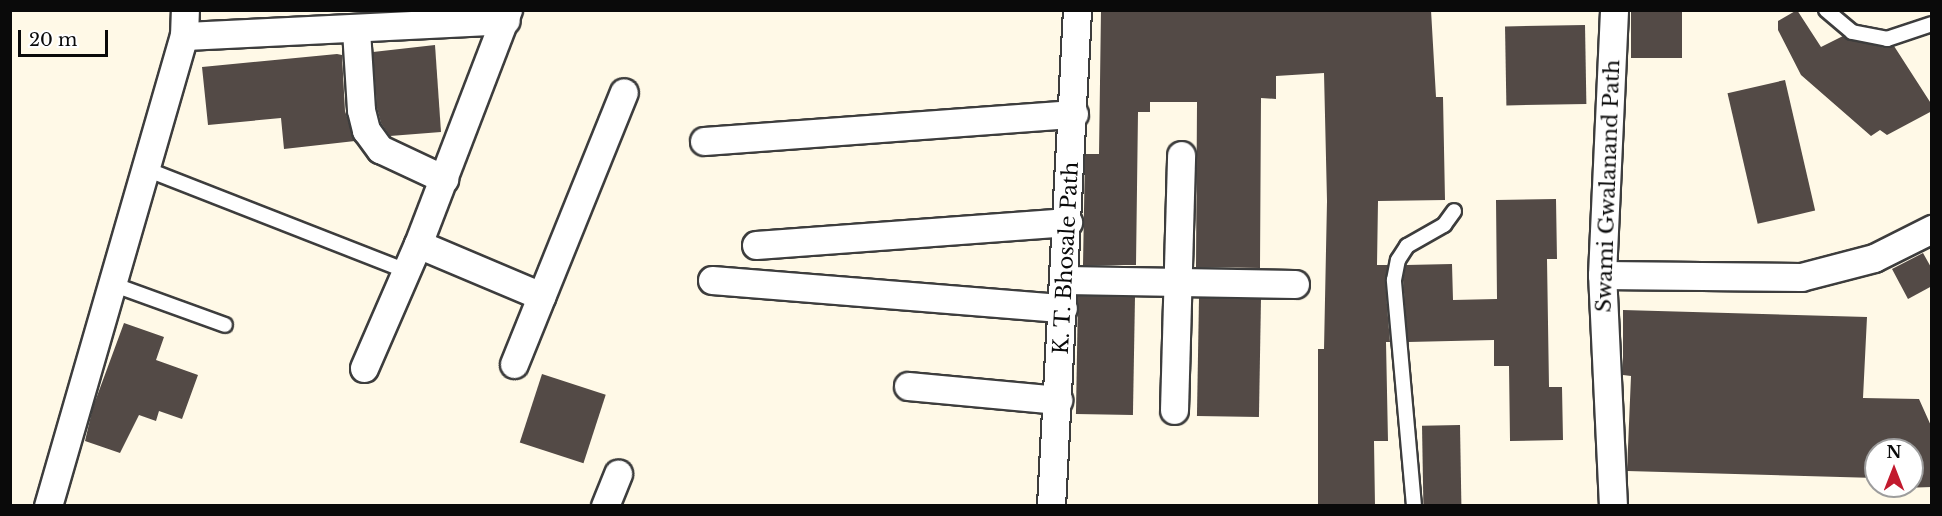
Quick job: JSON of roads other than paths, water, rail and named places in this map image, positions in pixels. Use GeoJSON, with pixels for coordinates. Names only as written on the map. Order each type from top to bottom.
{"type":"FeatureCollection","features":[{"type":"Feature","properties":{"kind":"street","name":"K. T. Bhosale Path"},"geometry":{"type":"LineString","coordinates":[[1052,506],[1074,114],[1077,10]]}},
{"type":"Feature","properties":{"kind":"street","name":"Swami Gwalanand Path"},"geometry":{"type":"LineString","coordinates":[[1613,506],[1602,275],[1614,10]]}},
{"type":"Feature","properties":{"kind":"street"},"geometry":{"type":"LineString","coordinates":[[48,506],[146,169],[185,23],[356,30],[507,15],[418,244],[364,368]]}},
{"type":"Feature","properties":{"kind":"street"},"geometry":{"type":"LineString","coordinates":[[356,30],[361,110],[366,130],[380,149],[444,179]]}},
{"type":"Feature","properties":{"kind":"street"},"geometry":{"type":"LineString","coordinates":[[514,364],[624,92]]}},
{"type":"Feature","properties":{"kind":"street"},"geometry":{"type":"LineString","coordinates":[[704,141],[1074,114]]}},
{"type":"Feature","properties":{"kind":"street"},"geometry":{"type":"LineString","coordinates":[[1174,410],[1181,155]]}},
{"type":"Feature","properties":{"kind":"street"},"geometry":{"type":"LineString","coordinates":[[756,245],[1068,222]]}},
{"type":"Feature","properties":{"kind":"street"},"geometry":{"type":"LineString","coordinates":[[1602,275],[1801,277],[1874,258],[1932,229]]}},
{"type":"Feature","properties":{"kind":"street"},"geometry":{"type":"LineString","coordinates":[[418,244],[541,296]]}},
{"type":"Feature","properties":{"kind":"street"},"geometry":{"type":"LineString","coordinates":[[712,280],[1063,308]]}},
{"type":"Feature","properties":{"kind":"street"},"geometry":{"type":"LineString","coordinates":[[1065,280],[1178,284],[1294,284]]}},
{"type":"Feature","properties":{"kind":"street"},"geometry":{"type":"LineString","coordinates":[[908,386],[1058,400]]}},
{"type":"Feature","properties":{"kind":"street"},"geometry":{"type":"LineString","coordinates":[[605,506],[618,473]]}},
{"type":"Feature","properties":{"kind":"lane"},"geometry":{"type":"LineString","coordinates":[[1826,10],[1852,32],[1887,39],[1932,24]]}},
{"type":"Feature","properties":{"kind":"lane"},"geometry":{"type":"LineString","coordinates":[[146,169],[406,272]]}},
{"type":"Feature","properties":{"kind":"lane"},"geometry":{"type":"LineString","coordinates":[[1414,506],[1394,280],[1398,260],[1407,246],[1444,225],[1454,211]]}},
{"type":"Feature","properties":{"kind":"lane"},"geometry":{"type":"LineString","coordinates":[[112,284],[225,325]]}}]}
